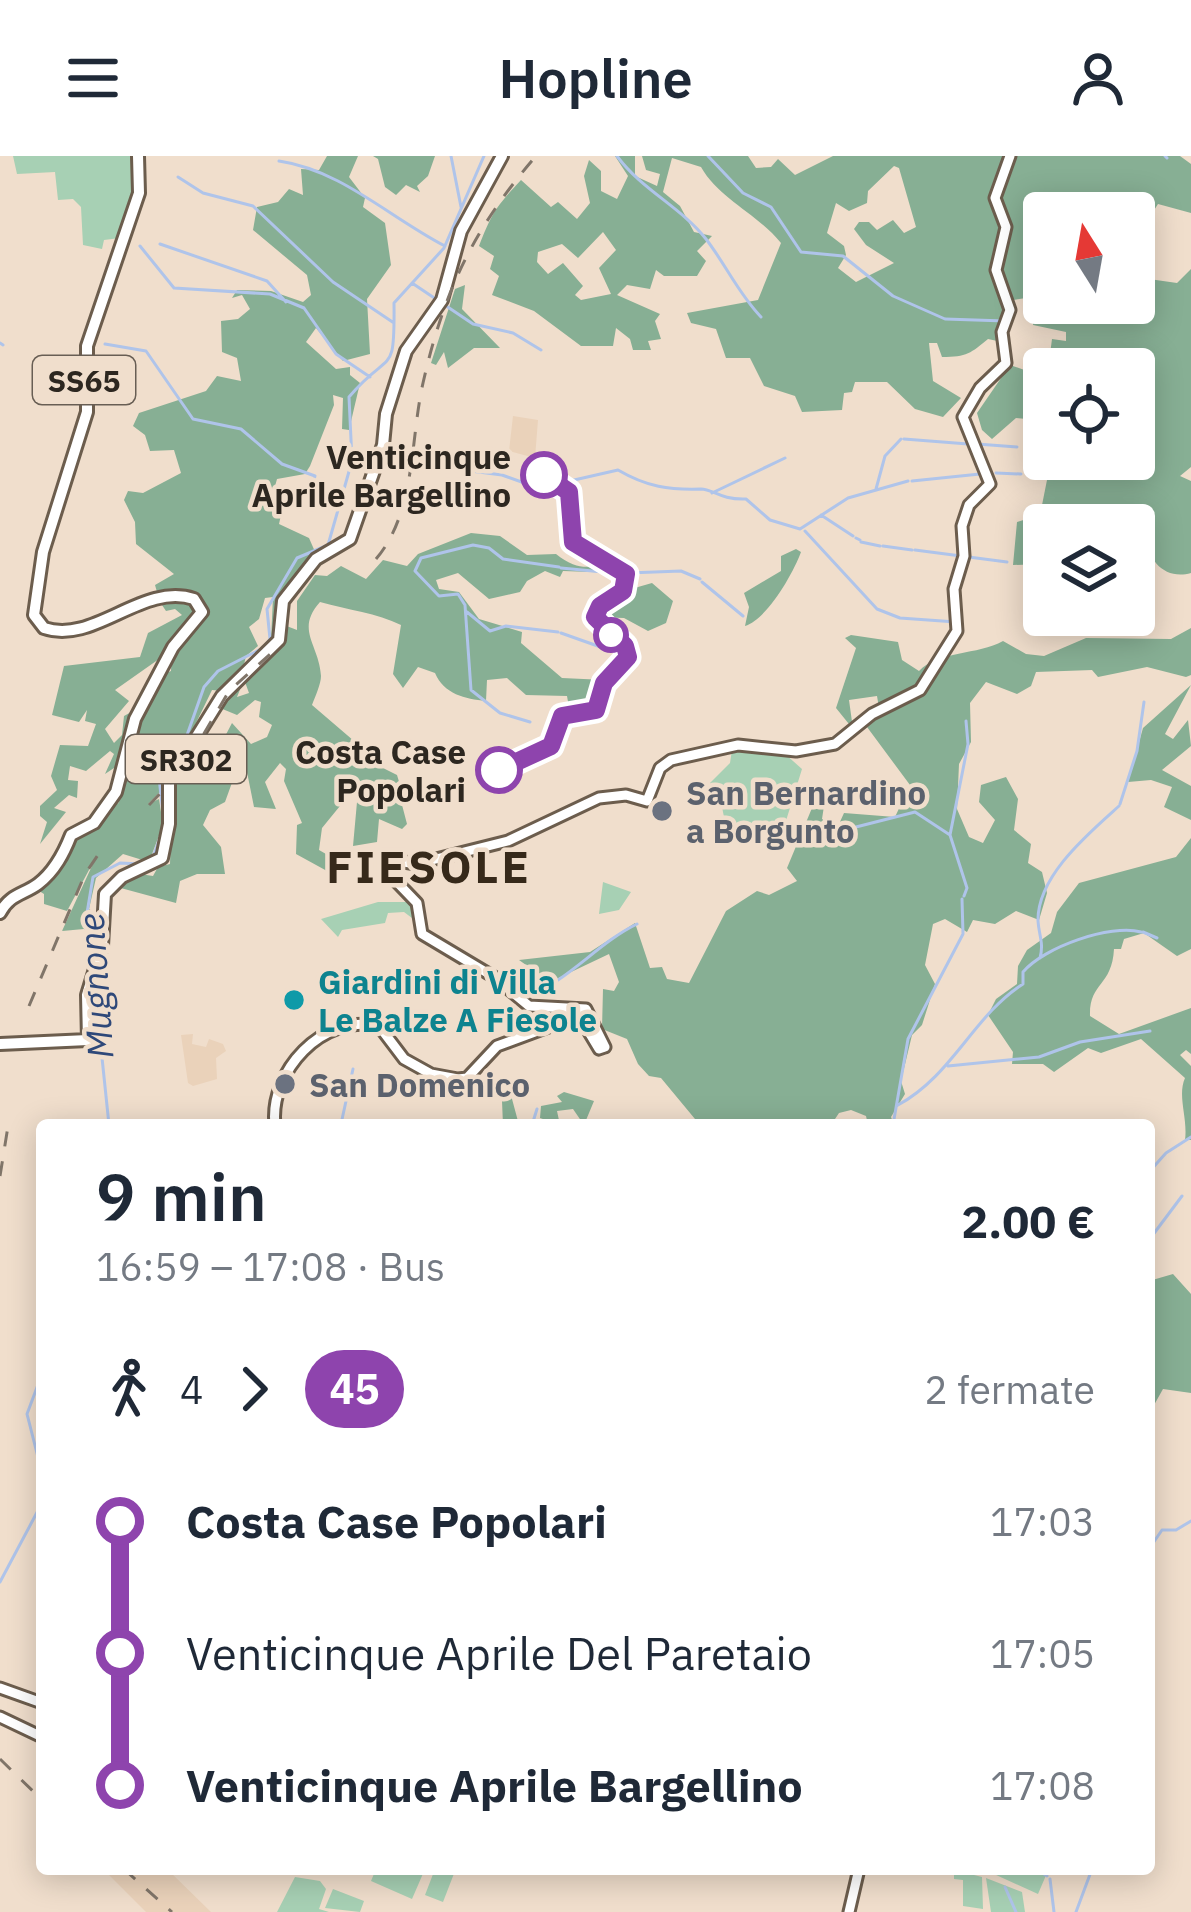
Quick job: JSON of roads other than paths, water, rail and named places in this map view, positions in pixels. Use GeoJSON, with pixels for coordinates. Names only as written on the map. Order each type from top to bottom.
{"type":"FeatureCollection","features":[{"type":"Feature","properties":{"kind":"main road","name":"SS65"},"geometry":{"type":"LineString","coordinates":[[0,913],[16,894],[39,883],[62,859],[71,835],[94,823],[116,792],[134,719],[173,647],[194,628],[198,606],[182,595],[162,596],[61,632],[39,625],[34,610],[43,552],[87,412],[87,346],[138,197],[138,156]]}},
{"type":"Feature","properties":{"kind":"main road","name":"SR302"},"geometry":{"type":"LineString","coordinates":[[0,1044],[86,1043],[103,898],[118,880],[154,867],[164,855],[168,783],[228,689],[279,640],[281,604],[306,570],[350,539],[383,445],[386,412],[406,351],[442,300],[459,234],[502,156]]}},
{"type":"Feature","properties":{"kind":"main road"},"geometry":{"type":"LineString","coordinates":[[273,1119],[272,1104],[290,1062],[333,1032],[358,1024],[382,1028],[401,1057],[423,1070],[458,1079],[467,1078],[500,1045],[566,1020],[580,1022],[598,1048],[605,1047],[586,1010],[532,1007],[490,974],[422,934],[417,903],[392,877],[398,862],[470,849],[600,798],[626,795],[647,800],[665,763],[738,745],[796,751],[838,743],[875,712],[920,690],[959,622],[955,579],[964,557],[962,529],[967,511],[990,484],[964,413],[1006,362],[1002,334],[1010,308],[996,270],[1006,227],[995,197],[1010,156]]}},
{"type":"Feature","properties":{"kind":"main road"},"geometry":{"type":"LineString","coordinates":[[0,1688],[36,1701]]}},
{"type":"Feature","properties":{"kind":"main road"},"geometry":{"type":"LineString","coordinates":[[0,1717],[36,1734]]}},
{"type":"Feature","properties":{"kind":"main road"},"geometry":{"type":"LineString","coordinates":[[848,1909],[857,1875]]}},
{"type":"Feature","properties":{"kind":"waterway"},"geometry":{"type":"LineString","coordinates":[[451,156],[461,207]]}},
{"type":"Feature","properties":{"kind":"waterway","name":"Mugnone"},"geometry":{"type":"LineString","coordinates":[[180,755],[204,687],[218,671],[265,647],[270,639],[267,609],[297,558],[328,545],[352,461],[349,397],[391,354],[394,303],[444,248],[484,156]]}},
{"type":"Feature","properties":{"kind":"waterway"},"geometry":{"type":"LineString","coordinates":[[617,156],[696,228],[761,317]]}},
{"type":"Feature","properties":{"kind":"waterway"},"geometry":{"type":"LineString","coordinates":[[708,156],[743,193],[771,207],[801,252],[843,256],[893,296],[945,319],[1005,321]]}},
{"type":"Feature","properties":{"kind":"waterway"},"geometry":{"type":"LineString","coordinates":[[279,161],[344,184],[445,246]]}},
{"type":"Feature","properties":{"kind":"waterway"},"geometry":{"type":"LineString","coordinates":[[178,177],[203,193],[253,206],[333,282],[394,323]]}},
{"type":"Feature","properties":{"kind":"waterway"},"geometry":{"type":"LineString","coordinates":[[160,244],[267,281],[286,302]]}},
{"type":"Feature","properties":{"kind":"waterway"},"geometry":{"type":"LineString","coordinates":[[140,246],[174,288],[270,294],[304,308],[336,354],[370,377]]}},
{"type":"Feature","properties":{"kind":"waterway"},"geometry":{"type":"LineString","coordinates":[[412,283],[473,324],[513,333],[541,350]]}},
{"type":"Feature","properties":{"kind":"waterway"},"geometry":{"type":"LineString","coordinates":[[105,344],[146,351],[193,419],[241,429],[282,464],[315,476],[309,500],[334,509]]}},
{"type":"Feature","properties":{"kind":"waterway"},"geometry":{"type":"LineString","coordinates":[[876,489],[885,456],[901,439]]}},
{"type":"Feature","properties":{"kind":"waterway"},"geometry":{"type":"LineString","coordinates":[[904,439],[968,444]]}},
{"type":"Feature","properties":{"kind":"waterway"},"geometry":{"type":"LineString","coordinates":[[977,444],[1017,447]]}},
{"type":"Feature","properties":{"kind":"waterway"},"geometry":{"type":"LineString","coordinates":[[712,493],[785,458]]}},
{"type":"Feature","properties":{"kind":"waterway"},"geometry":{"type":"LineString","coordinates":[[455,469],[502,475],[555,494],[558,487]]}},
{"type":"Feature","properties":{"kind":"waterway"},"geometry":{"type":"LineString","coordinates":[[561,483],[618,470],[658,486],[705,489],[746,499],[770,520],[800,529],[848,498],[908,481]]}},
{"type":"Feature","properties":{"kind":"waterway"},"geometry":{"type":"LineString","coordinates":[[996,473],[1021,474]]}},
{"type":"Feature","properties":{"kind":"waterway"},"geometry":{"type":"LineString","coordinates":[[912,481],[980,474]]}},
{"type":"Feature","properties":{"kind":"waterway"},"geometry":{"type":"LineString","coordinates":[[821,515],[853,536]]}},
{"type":"Feature","properties":{"kind":"waterway"},"geometry":{"type":"LineString","coordinates":[[805,531],[877,609],[900,618],[956,622]]}},
{"type":"Feature","properties":{"kind":"waterway"},"geometry":{"type":"LineString","coordinates":[[856,538],[860,540]]}},
{"type":"Feature","properties":{"kind":"waterway"},"geometry":{"type":"LineString","coordinates":[[861,542],[880,546]]}},
{"type":"Feature","properties":{"kind":"waterway"},"geometry":{"type":"LineString","coordinates":[[530,722],[500,713],[471,690],[465,605],[458,594],[439,596],[415,571],[421,558],[473,545],[489,548],[503,559],[559,567]]}},
{"type":"Feature","properties":{"kind":"waterway"},"geometry":{"type":"LineString","coordinates":[[883,546],[912,550]]}},
{"type":"Feature","properties":{"kind":"waterway"},"geometry":{"type":"LineString","coordinates":[[915,550],[1007,562]]}},
{"type":"Feature","properties":{"kind":"waterway"},"geometry":{"type":"LineString","coordinates":[[561,568],[624,574]]}},
{"type":"Feature","properties":{"kind":"waterway"},"geometry":{"type":"LineString","coordinates":[[628,573],[681,571],[700,579]]}},
{"type":"Feature","properties":{"kind":"waterway"},"geometry":{"type":"LineString","coordinates":[[702,582],[743,616]]}},
{"type":"Feature","properties":{"kind":"waterway"},"geometry":{"type":"LineString","coordinates":[[467,612],[490,631],[506,626],[558,632]]}},
{"type":"Feature","properties":{"kind":"waterway"},"geometry":{"type":"LineString","coordinates":[[561,633],[609,650]]}},
{"type":"Feature","properties":{"kind":"waterway"},"geometry":{"type":"LineString","coordinates":[[1120,804],[1137,751],[1144,702]]}},
{"type":"Feature","properties":{"kind":"waterway"},"geometry":{"type":"LineString","coordinates":[[964,896],[967,888],[950,835],[968,744],[966,721]]}},
{"type":"Feature","properties":{"kind":"waterway","name":"Mugnone"},"geometry":{"type":"LineString","coordinates":[[164,823],[159,777],[176,763]]}},
{"type":"Feature","properties":{"kind":"waterway"},"geometry":{"type":"LineString","coordinates":[[1040,958],[1038,921],[1046,888],[1067,857],[1119,806]]}},
{"type":"Feature","properties":{"kind":"waterway"},"geometry":{"type":"LineString","coordinates":[[829,842],[856,827],[915,812],[950,835]]}},
{"type":"Feature","properties":{"kind":"waterway","name":"Mugnone"},"geometry":{"type":"LineString","coordinates":[[153,857],[162,832]]}},
{"type":"Feature","properties":{"kind":"waterway","name":"Mugnone"},"geometry":{"type":"LineString","coordinates":[[95,950],[87,913],[93,877],[120,863],[141,864]]}},
{"type":"Feature","properties":{"kind":"waterway"},"geometry":{"type":"LineString","coordinates":[[894,1119],[908,1039],[963,934],[962,899]]}},
{"type":"Feature","properties":{"kind":"waterway"},"geometry":{"type":"LineString","coordinates":[[558,980],[637,924]]}},
{"type":"Feature","properties":{"kind":"waterway"},"geometry":{"type":"LineString","coordinates":[[898,1105],[934,1078],[990,1012],[1023,984],[1023,972],[1033,963],[1061,946],[1096,935],[1141,932]]}},
{"type":"Feature","properties":{"kind":"waterway"},"geometry":{"type":"LineString","coordinates":[[1143,932],[1157,938]]}},
{"type":"Feature","properties":{"kind":"waterway","name":"Mugnone"},"geometry":{"type":"LineString","coordinates":[[99,971],[102,993],[92,1027],[101,1048],[108,1119]]}},
{"type":"Feature","properties":{"kind":"waterway"},"geometry":{"type":"LineString","coordinates":[[948,1066],[1039,1057],[1080,1042],[1150,1031]]}},
{"type":"Feature","properties":{"kind":"waterway"},"geometry":{"type":"LineString","coordinates":[[342,1119],[353,1069]]}},
{"type":"Feature","properties":{"kind":"waterway"},"geometry":{"type":"LineString","coordinates":[[534,1119],[537,1109]]}},
{"type":"Feature","properties":{"kind":"waterway"},"geometry":{"type":"LineString","coordinates":[[1155,1165],[1191,1137]]}},
{"type":"Feature","properties":{"kind":"waterway"},"geometry":{"type":"LineString","coordinates":[[1155,1232],[1182,1196]]}},
{"type":"Feature","properties":{"kind":"waterway","name":"Mugnone"},"geometry":{"type":"LineString","coordinates":[[36,1390],[27,1414],[36,1449]]}},
{"type":"Feature","properties":{"kind":"waterway","name":"Mugnone"},"geometry":{"type":"LineString","coordinates":[[0,1582],[36,1514]]}},
{"type":"Feature","properties":{"kind":"waterway"},"geometry":{"type":"LineString","coordinates":[[1155,1540],[1162,1530],[1176,1530],[1191,1521]]}},
{"type":"Feature","properties":{"kind":"waterway"},"geometry":{"type":"LineString","coordinates":[[1076,1912],[1090,1875]]}},
{"type":"Feature","properties":{"kind":"waterway"},"geometry":{"type":"LineString","coordinates":[[1050,1879],[1054,1912]]}},
{"type":"Feature","properties":{"kind":"waterway"},"geometry":{"type":"LineString","coordinates":[[1005,1887],[1016,1912]]}},
{"type":"Feature","properties":{"kind":"railway"},"geometry":{"type":"LineString","coordinates":[[376,559],[405,498],[423,383],[452,289],[495,209],[536,156]]}},
{"type":"Feature","properties":{"kind":"railway"},"geometry":{"type":"LineString","coordinates":[[149,805],[182,771],[229,691],[276,649]]}},
{"type":"Feature","properties":{"kind":"railway"},"geometry":{"type":"LineString","coordinates":[[29,1006],[85,874],[100,852]]}},
{"type":"Feature","properties":{"kind":"railway"},"geometry":{"type":"LineString","coordinates":[[0,1176],[9,1120]]}},
{"type":"Feature","properties":{"kind":"railway"},"geometry":{"type":"LineString","coordinates":[[0,1759],[36,1794]]}},
{"type":"Feature","properties":{"kind":"railway"},"geometry":{"type":"LineString","coordinates":[[131,1875],[172,1912]]}},
{"type":"Feature","properties":{"kind":"place","name":"Venticinque Aprile Bargellino"},"geometry":{"type":"Point","coordinates":[544,475]}},
{"type":"Feature","properties":{"kind":"place","name":"Costa Case Popolari"},"geometry":{"type":"Point","coordinates":[499,770]}},
{"type":"Feature","properties":{"kind":"place","name":"San Bernardino a Borgunto"},"geometry":{"type":"Point","coordinates":[662,811]}},
{"type":"Feature","properties":{"kind":"place","name":"Giardini di Villa Le Balze A Fiesole"},"geometry":{"type":"Point","coordinates":[294,1000]}},
{"type":"Feature","properties":{"kind":"place","name":"San Domenico"},"geometry":{"type":"Point","coordinates":[285,1084]}},
{"type":"Feature","properties":{"kind":"district","name":"FIESOLE"},"geometry":{"type":"Point","coordinates":[429,866]}}]}
